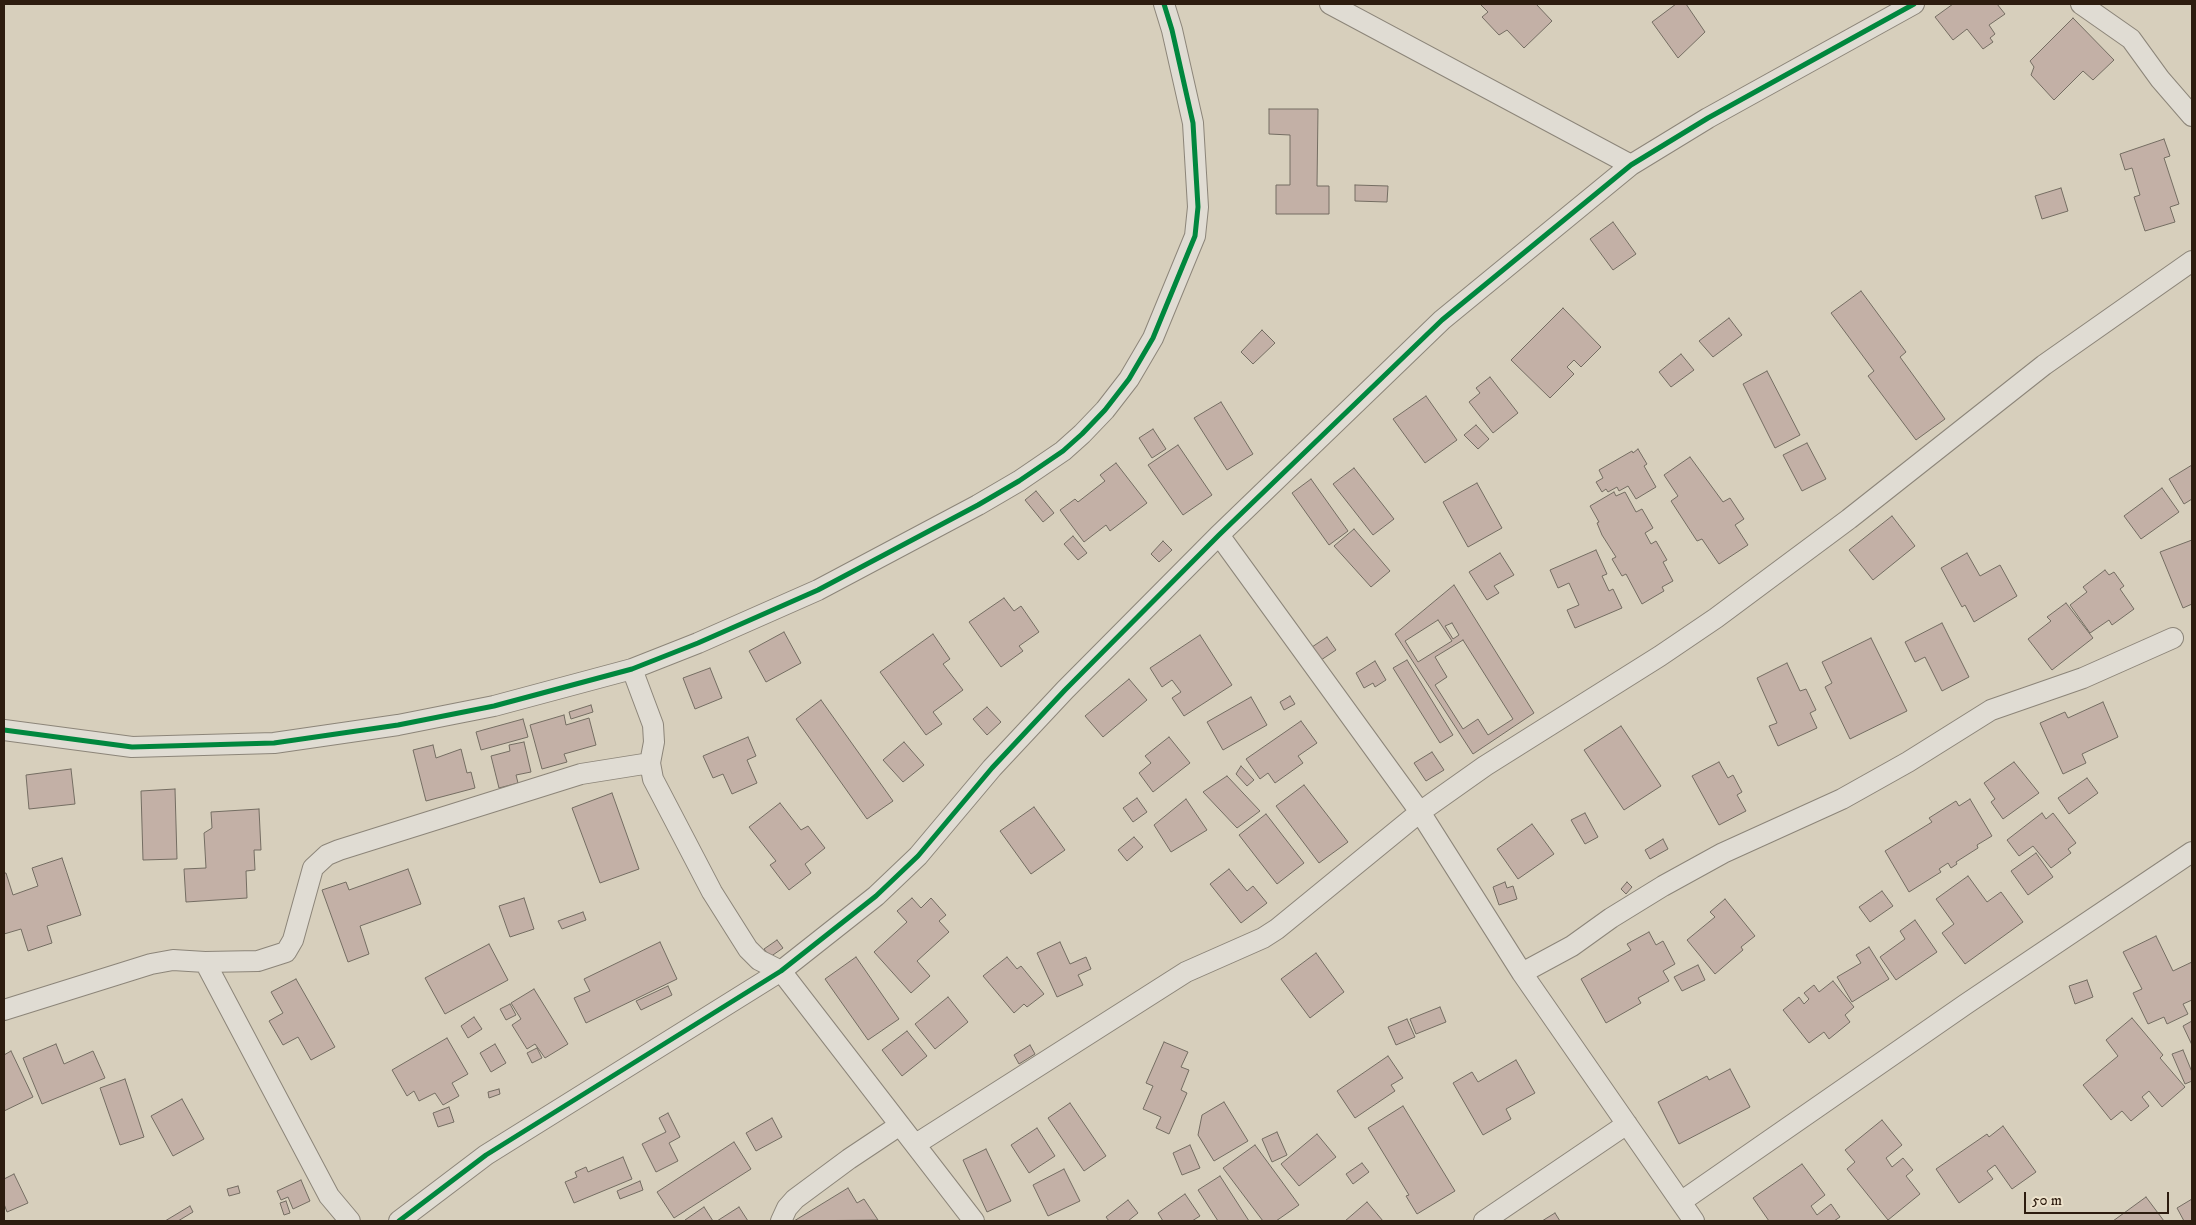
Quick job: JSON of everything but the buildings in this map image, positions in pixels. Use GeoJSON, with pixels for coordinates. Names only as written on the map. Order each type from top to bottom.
{"type":"FeatureCollection","features":[{"type":"Feature","properties":{"kind":"street"},"geometry":{"type":"LineString","coordinates":[[4,730],[132,747],[274,743],[398,725],[494,706],[632,669],[818,590],[978,505],[1063,451],[1105,410],[1129,379],[1153,338],[1195,236],[1198,207],[1193,123],[1172,30],[1164,4]]}},
{"type":"Feature","properties":{"kind":"street"},"geometry":{"type":"LineString","coordinates":[[1330,4],[1631,165]]}},
{"type":"Feature","properties":{"kind":"street"},"geometry":{"type":"LineString","coordinates":[[399,1221],[486,1156],[781,971],[876,896],[918,856],[992,768],[1065,690],[1218,536],[1442,320],[1631,165],[1708,118],[1914,4]]}},
{"type":"Feature","properties":{"kind":"street"},"geometry":{"type":"LineString","coordinates":[[2081,4],[2131,39],[2160,79],[2192,116]]}},
{"type":"Feature","properties":{"kind":"street"},"geometry":{"type":"LineString","coordinates":[[916,1144],[1186,972],[1263,938],[1277,929],[1420,812],[1485,766],[1660,656],[1716,618],[1850,519],[2044,365],[2192,261]]}},
{"type":"Feature","properties":{"kind":"street"},"geometry":{"type":"LineString","coordinates":[[1218,536],[1420,812],[1522,973],[1682,1201],[1694,1221]]}},
{"type":"Feature","properties":{"kind":"street"},"geometry":{"type":"LineString","coordinates":[[1522,973],[1572,946],[1611,918],[1663,886],[1723,853],[1842,799],[1908,762],[1991,710],[2083,678],[2173,638]]}},
{"type":"Feature","properties":{"kind":"street"},"geometry":{"type":"LineString","coordinates":[[632,669],[652,725],[654,742],[650,762],[656,785],[717,900],[754,956],[781,971],[974,1221]]}},
{"type":"Feature","properties":{"kind":"street"},"geometry":{"type":"LineString","coordinates":[[4,1010],[151,964],[173,960],[205,962],[258,961],[279,956],[286,952],[293,940],[312,868],[327,855],[580,774],[650,762]]}},
{"type":"Feature","properties":{"kind":"street"},"geometry":{"type":"LineString","coordinates":[[1682,1201],[1966,1004],[2192,852]]}},
{"type":"Feature","properties":{"kind":"street"},"geometry":{"type":"LineString","coordinates":[[205,962],[329,1196],[350,1221]]}},
{"type":"Feature","properties":{"kind":"street"},"geometry":{"type":"LineString","coordinates":[[1484,1221],[1627,1124]]}},
{"type":"Feature","properties":{"kind":"street"},"geometry":{"type":"LineString","coordinates":[[782,1221],[787,1208],[795,1199],[849,1159],[900,1125]]}},
{"type":"Feature","properties":{"kind":"cycle path"},"geometry":{"type":"LineString","coordinates":[[4,730],[132,747],[274,743],[398,725],[494,706],[632,669],[698,643],[818,590],[978,505],[1019,481],[1063,451],[1082,434],[1105,410],[1129,379],[1153,338],[1195,236],[1198,207],[1193,123],[1172,30],[1164,4]]}},
{"type":"Feature","properties":{"kind":"cycle path"},"geometry":{"type":"LineString","coordinates":[[399,1221],[486,1155],[781,971],[876,896],[918,856],[992,768],[1065,690],[1219,535],[1442,320],[1631,165],[1708,118],[1914,4]]}}]}
